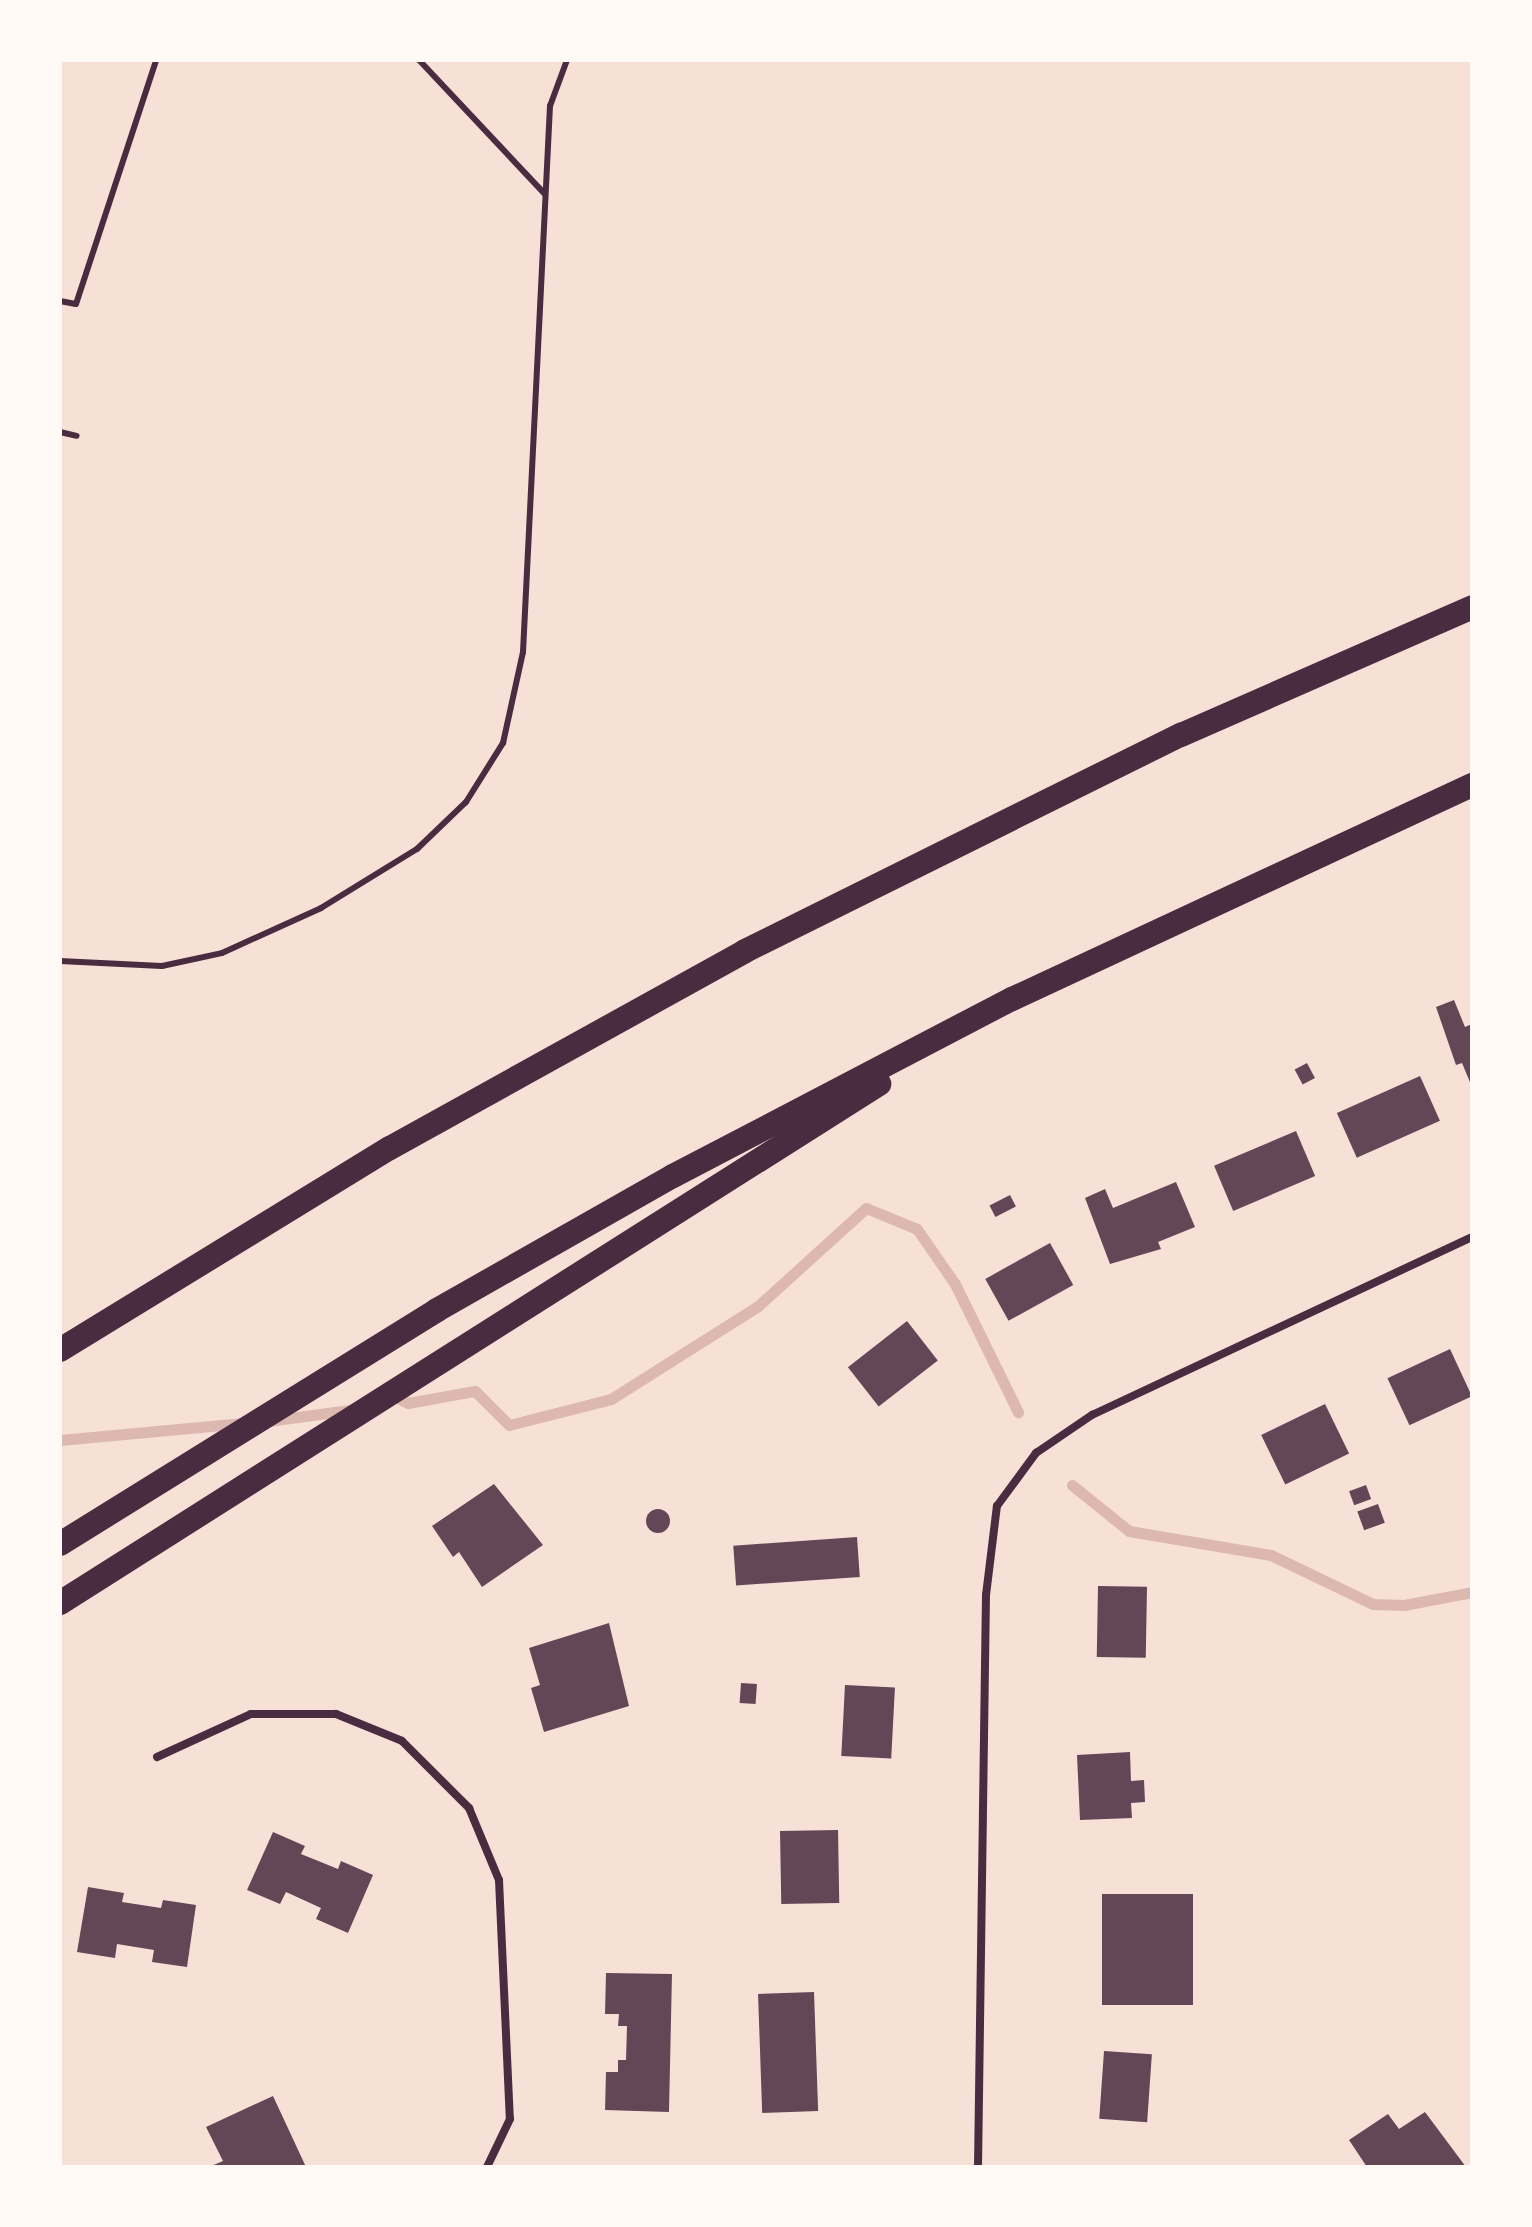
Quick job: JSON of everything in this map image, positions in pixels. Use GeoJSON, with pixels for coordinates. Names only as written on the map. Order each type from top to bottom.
{"type":"FeatureCollection","features":[{"type":"Feature","properties":{"kind":"highway"},"geometry":{"type":"LineString","coordinates":[[60,1350],[390,1148],[745,951],[1181,735],[1472,607]]}},
{"type":"Feature","properties":{"kind":"highway"},"geometry":{"type":"LineString","coordinates":[[60,1544],[437,1310],[673,1176],[1012,999],[1472,785]]}},
{"type":"Feature","properties":{"kind":"highway"},"geometry":{"type":"LineString","coordinates":[[60,1603],[1012,999]]}},
{"type":"Feature","properties":{"kind":"street"},"geometry":{"type":"LineString","coordinates":[[978,2167],[986,1595],[997,1506],[1036,1453],[1092,1415],[1472,1237]]}},
{"type":"Feature","properties":{"kind":"street"},"geometry":{"type":"LineString","coordinates":[[157,1757],[251,1714],[336,1714],[402,1741],[469,1808],[499,1880],[510,2119],[487,2167]]}},
{"type":"Feature","properties":{"kind":"lane"},"geometry":{"type":"LineString","coordinates":[[60,301],[76,304],[156,60]]}},
{"type":"Feature","properties":{"kind":"lane"},"geometry":{"type":"LineString","coordinates":[[419,60],[545,194]]}},
{"type":"Feature","properties":{"kind":"lane"},"geometry":{"type":"LineString","coordinates":[[60,961],[162,966],[222,953],[321,908],[417,849],[466,802],[503,743],[523,652],[550,106],[567,60]]}},
{"type":"Feature","properties":{"kind":"lane"},"geometry":{"type":"LineString","coordinates":[[60,432],[77,436]]}},
{"type":"Feature","properties":{"kind":"building"},"geometry":{"type":"Polygon","coordinates":[[[1454,1000],[1465,1027],[1472,1024],[1472,1087],[1462,1063],[1456,1065],[1436,1007],[1454,1000]]]}},
{"type":"Feature","properties":{"kind":"building"},"geometry":{"type":"Polygon","coordinates":[[[1307,1063],[1315,1078],[1303,1085],[1295,1070],[1307,1063]]]}},
{"type":"Feature","properties":{"kind":"building"},"geometry":{"type":"Polygon","coordinates":[[[1420,1076],[1440,1121],[1357,1158],[1337,1113],[1420,1076]]]}},
{"type":"Feature","properties":{"kind":"building"},"geometry":{"type":"Polygon","coordinates":[[[1296,1131],[1315,1176],[1233,1211],[1214,1166],[1296,1131]]]}},
{"type":"Feature","properties":{"kind":"building"},"geometry":{"type":"Polygon","coordinates":[[[1176,1182],[1195,1227],[1158,1242],[1161,1249],[1110,1264],[1085,1198],[1105,1189],[1113,1208],[1176,1182]]]}},
{"type":"Feature","properties":{"kind":"building"},"geometry":{"type":"Polygon","coordinates":[[[1010,1195],[1016,1207],[995,1217],[990,1205],[1010,1195]]]}},
{"type":"Feature","properties":{"kind":"building"},"geometry":{"type":"Polygon","coordinates":[[[1050,1243],[1073,1285],[1009,1321],[985,1279],[1050,1243]]]}},
{"type":"Feature","properties":{"kind":"building"},"geometry":{"type":"Polygon","coordinates":[[[907,1321],[938,1360],[879,1407],[848,1367],[907,1321]]]}},
{"type":"Feature","properties":{"kind":"building"},"geometry":{"type":"Polygon","coordinates":[[[1450,1349],[1472,1396],[1409,1425],[1387,1378],[1450,1349]]]}},
{"type":"Feature","properties":{"kind":"building"},"geometry":{"type":"Polygon","coordinates":[[[1325,1404],[1349,1453],[1285,1485],[1261,1435],[1325,1404]]]}},
{"type":"Feature","properties":{"kind":"building"},"geometry":{"type":"Polygon","coordinates":[[[494,1484],[543,1545],[482,1587],[459,1552],[453,1557],[432,1526],[494,1484]]]}},
{"type":"Feature","properties":{"kind":"building"},"geometry":{"type":"Polygon","coordinates":[[[1366,1485],[1371,1499],[1354,1505],[1349,1491],[1366,1485]]]}},
{"type":"Feature","properties":{"kind":"building"},"geometry":{"type":"Polygon","coordinates":[[[1378,1504],[1385,1523],[1364,1530],[1357,1512],[1378,1504]]]}},
{"type":"Feature","properties":{"kind":"building"},"geometry":{"type":"Polygon","coordinates":[[[658,1509],[667,1512],[670,1521],[667,1530],[658,1533],[649,1530],[646,1521],[649,1512],[658,1509]]]}},
{"type":"Feature","properties":{"kind":"building"},"geometry":{"type":"Polygon","coordinates":[[[857,1537],[860,1577],[736,1586],[733,1546],[857,1537]]]}},
{"type":"Feature","properties":{"kind":"building"},"geometry":{"type":"Polygon","coordinates":[[[1098,1586],[1147,1587],[1146,1658],[1097,1657],[1098,1586]]]}},
{"type":"Feature","properties":{"kind":"building"},"geometry":{"type":"Polygon","coordinates":[[[609,1623],[629,1706],[544,1732],[531,1688],[540,1685],[529,1648],[609,1623]]]}},
{"type":"Feature","properties":{"kind":"building"},"geometry":{"type":"Polygon","coordinates":[[[741,1683],[757,1684],[756,1704],[740,1703],[741,1683]]]}},
{"type":"Feature","properties":{"kind":"building"},"geometry":{"type":"Polygon","coordinates":[[[845,1685],[895,1688],[891,1759],[841,1756],[845,1685]]]}},
{"type":"Feature","properties":{"kind":"building"},"geometry":{"type":"Polygon","coordinates":[[[1130,1752],[1131,1781],[1144,1780],[1145,1802],[1131,1803],[1132,1818],[1080,1820],[1077,1755],[1130,1752]]]}},
{"type":"Feature","properties":{"kind":"building"},"geometry":{"type":"Polygon","coordinates":[[[838,1830],[839,1903],[781,1904],[780,1831],[838,1830]]]}},
{"type":"Feature","properties":{"kind":"building"},"geometry":{"type":"Polygon","coordinates":[[[273,1832],[305,1846],[301,1854],[338,1869],[341,1861],[373,1875],[348,1933],[316,1919],[321,1908],[286,1892],[280,1904],[247,1890],[273,1832]]]}},
{"type":"Feature","properties":{"kind":"building"},"geometry":{"type":"Polygon","coordinates":[[[88,1887],[124,1893],[122,1902],[161,1908],[163,1900],[196,1905],[187,1967],[152,1962],[154,1950],[117,1944],[115,1958],[77,1952],[88,1887]]]}},
{"type":"Feature","properties":{"kind":"building"},"geometry":{"type":"Polygon","coordinates":[[[1102,1894],[1193,1894],[1193,2005],[1102,2005],[1102,1894]]]}},
{"type":"Feature","properties":{"kind":"building"},"geometry":{"type":"Polygon","coordinates":[[[606,1973],[672,1974],[669,2112],[605,2110],[606,2072],[618,2072],[618,2060],[626,2060],[627,2026],[618,2026],[619,2014],[605,2014],[606,1973]]]}},
{"type":"Feature","properties":{"kind":"building"},"geometry":{"type":"Polygon","coordinates":[[[814,1992],[818,2111],[762,2113],[758,1994],[814,1992]]]}},
{"type":"Feature","properties":{"kind":"building"},"geometry":{"type":"Polygon","coordinates":[[[1104,2051],[1152,2054],[1147,2122],[1099,2119],[1104,2051]]]}},
{"type":"Feature","properties":{"kind":"building"},"geometry":{"type":"Polygon","coordinates":[[[273,2096],[306,2167],[209,2167],[223,2161],[206,2127],[273,2096]]]}},
{"type":"Feature","properties":{"kind":"building"},"geometry":{"type":"Polygon","coordinates":[[[1425,2112],[1466,2167],[1367,2167],[1349,2140],[1388,2114],[1399,2129],[1425,2112]]]}},
{"type":"Feature","properties":{"kind":"waterway"},"geometry":{"type":"LineString","coordinates":[[389,1400],[396,1397],[408,1403],[475,1391],[509,1425],[611,1399],[758,1306],[866,1208],[917,1229],[955,1284],[1018,1412]]}},
{"type":"Feature","properties":{"kind":"waterway"},"geometry":{"type":"LineString","coordinates":[[268,1421],[357,1409]]}},
{"type":"Feature","properties":{"kind":"waterway"},"geometry":{"type":"LineString","coordinates":[[60,1440],[243,1423]]}},
{"type":"Feature","properties":{"kind":"waterway"},"geometry":{"type":"LineString","coordinates":[[1072,1485],[1129,1531],[1271,1555],[1373,1604],[1404,1605],[1472,1592]]}}]}
